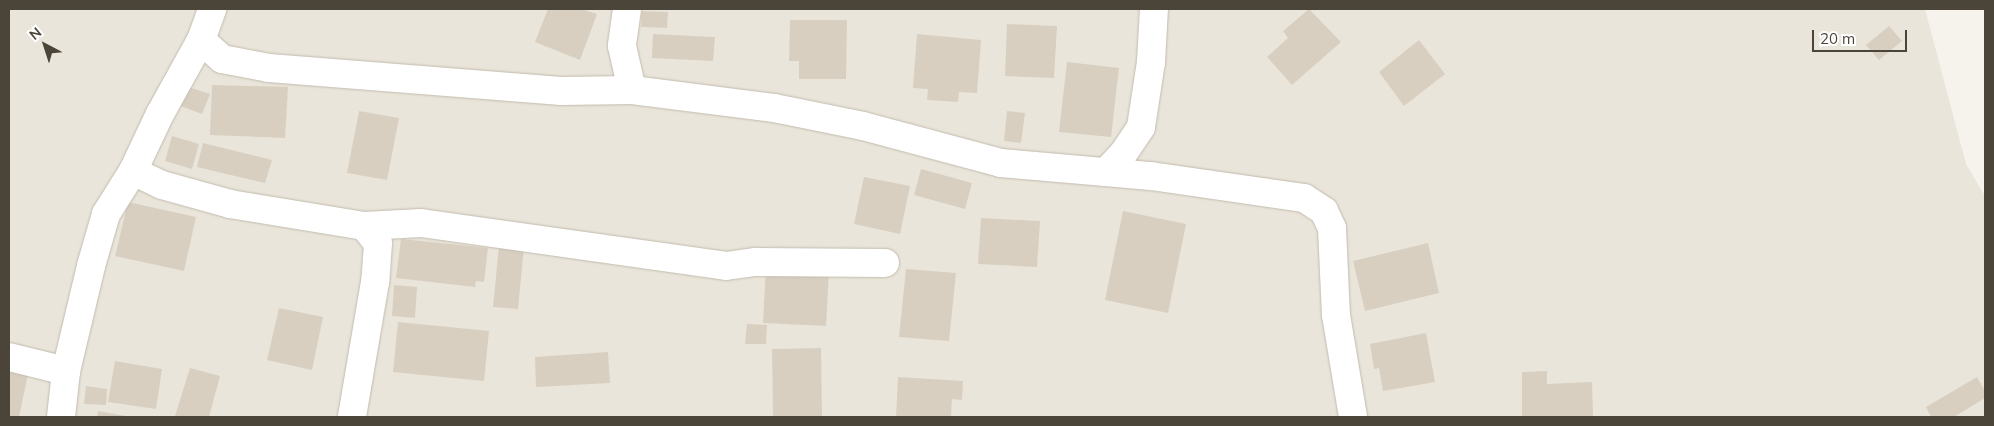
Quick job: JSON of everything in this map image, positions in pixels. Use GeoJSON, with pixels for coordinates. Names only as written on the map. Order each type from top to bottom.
{"type":"FeatureCollection","features":[{"type":"Feature","properties":{"kind":"street"},"geometry":{"type":"LineString","coordinates":[[61,417],[66,371],[91,266],[106,214],[132,171],[160,114],[201,40],[212,9]]}},
{"type":"Feature","properties":{"kind":"street"},"geometry":{"type":"LineString","coordinates":[[627,9],[622,46],[632,90]]}},
{"type":"Feature","properties":{"kind":"street"},"geometry":{"type":"LineString","coordinates":[[1106,172],[1123,154],[1141,127],[1151,62],[1154,9]]}},
{"type":"Feature","properties":{"kind":"street"},"geometry":{"type":"LineString","coordinates":[[201,40],[222,59],[270,68],[562,91],[632,90],[774,108],[810,115],[863,126],[1001,163],[1106,172],[1304,198],[1324,211],[1332,228],[1336,315],[1353,417]]}},
{"type":"Feature","properties":{"kind":"street"},"geometry":{"type":"LineString","coordinates":[[132,171],[162,185],[230,204],[364,226],[421,223],[726,266],[756,262],[885,263]]}},
{"type":"Feature","properties":{"kind":"street"},"geometry":{"type":"LineString","coordinates":[[352,417],[375,282],[378,243],[364,226]]}},
{"type":"Feature","properties":{"kind":"street"},"geometry":{"type":"LineString","coordinates":[[9,357],[66,371]]}},
{"type":"Feature","properties":{"kind":"shaded area"},"geometry":{"type":"Polygon","coordinates":[[[9,9],[1925,9],[1966,164],[1985,196],[1985,417],[9,417],[9,9]]]}},
{"type":"Feature","properties":{"kind":"building"},"geometry":{"type":"Polygon","coordinates":[[[548,9],[581,9],[597,14],[580,60],[535,42],[548,9]]]}},
{"type":"Feature","properties":{"kind":"building"},"geometry":{"type":"Polygon","coordinates":[[[1309,9],[1341,42],[1292,85],[1267,57],[1288,38],[1283,31],[1309,9]]]}},
{"type":"Feature","properties":{"kind":"building"},"geometry":{"type":"Polygon","coordinates":[[[642,11],[668,12],[667,28],[641,27],[642,11]]]}},
{"type":"Feature","properties":{"kind":"building"},"geometry":{"type":"Polygon","coordinates":[[[790,20],[847,20],[846,79],[799,79],[799,61],[789,61],[790,20]]]}},
{"type":"Feature","properties":{"kind":"building"},"geometry":{"type":"Polygon","coordinates":[[[1007,24],[1057,26],[1054,78],[1005,76],[1007,24]]]}},
{"type":"Feature","properties":{"kind":"building"},"geometry":{"type":"Polygon","coordinates":[[[1889,26],[1902,41],[1879,60],[1866,45],[1889,26]]]}},
{"type":"Feature","properties":{"kind":"building"},"geometry":{"type":"Polygon","coordinates":[[[653,34],[715,37],[713,61],[652,58],[653,34]]]}},
{"type":"Feature","properties":{"kind":"building"},"geometry":{"type":"Polygon","coordinates":[[[917,34],[981,40],[977,93],[959,92],[958,102],[927,100],[928,89],[913,88],[917,34]]]}},
{"type":"Feature","properties":{"kind":"building"},"geometry":{"type":"Polygon","coordinates":[[[1419,40],[1445,74],[1404,106],[1379,72],[1419,40]]]}},
{"type":"Feature","properties":{"kind":"building"},"geometry":{"type":"Polygon","coordinates":[[[1067,62],[1119,68],[1111,137],[1059,132],[1067,62]]]}},
{"type":"Feature","properties":{"kind":"building"},"geometry":{"type":"Polygon","coordinates":[[[212,85],[288,87],[285,138],[210,135],[212,85]]]}},
{"type":"Feature","properties":{"kind":"building"},"geometry":{"type":"Polygon","coordinates":[[[185,86],[210,94],[202,114],[178,105],[185,86]]]}},
{"type":"Feature","properties":{"kind":"building"},"geometry":{"type":"Polygon","coordinates":[[[359,111],[399,118],[387,180],[347,173],[359,111]]]}},
{"type":"Feature","properties":{"kind":"building"},"geometry":{"type":"Polygon","coordinates":[[[1007,111],[1025,113],[1021,143],[1004,141],[1007,111]]]}},
{"type":"Feature","properties":{"kind":"building"},"geometry":{"type":"Polygon","coordinates":[[[172,136],[199,144],[192,169],[165,161],[172,136]]]}},
{"type":"Feature","properties":{"kind":"building"},"geometry":{"type":"Polygon","coordinates":[[[203,143],[272,160],[265,183],[197,167],[203,143]]]}},
{"type":"Feature","properties":{"kind":"building"},"geometry":{"type":"Polygon","coordinates":[[[921,169],[972,183],[965,209],[914,195],[921,169]]]}},
{"type":"Feature","properties":{"kind":"building"},"geometry":{"type":"Polygon","coordinates":[[[864,177],[910,186],[900,234],[854,224],[864,177]]]}},
{"type":"Feature","properties":{"kind":"building"},"geometry":{"type":"Polygon","coordinates":[[[128,202],[196,217],[184,271],[115,256],[128,202]]]}},
{"type":"Feature","properties":{"kind":"building"},"geometry":{"type":"Polygon","coordinates":[[[1123,211],[1186,224],[1168,313],[1105,300],[1123,211]]]}},
{"type":"Feature","properties":{"kind":"building"},"geometry":{"type":"Polygon","coordinates":[[[981,218],[1040,221],[1037,267],[978,264],[981,218]]]}},
{"type":"Feature","properties":{"kind":"building"},"geometry":{"type":"Polygon","coordinates":[[[401,239],[488,248],[484,282],[476,281],[475,287],[396,278],[401,239]]]}},
{"type":"Feature","properties":{"kind":"building"},"geometry":{"type":"Polygon","coordinates":[[[1428,243],[1439,293],[1365,311],[1353,261],[1428,243]]]}},
{"type":"Feature","properties":{"kind":"building"},"geometry":{"type":"Polygon","coordinates":[[[499,246],[524,247],[518,309],[493,307],[499,246]]]}},
{"type":"Feature","properties":{"kind":"building"},"geometry":{"type":"Polygon","coordinates":[[[766,268],[829,271],[826,326],[763,323],[766,268]]]}},
{"type":"Feature","properties":{"kind":"building"},"geometry":{"type":"Polygon","coordinates":[[[906,269],[956,273],[949,341],[899,337],[906,269]]]}},
{"type":"Feature","properties":{"kind":"building"},"geometry":{"type":"Polygon","coordinates":[[[394,285],[417,287],[415,318],[392,316],[394,285]]]}},
{"type":"Feature","properties":{"kind":"building"},"geometry":{"type":"Polygon","coordinates":[[[279,308],[323,317],[312,370],[267,360],[279,308]]]}},
{"type":"Feature","properties":{"kind":"building"},"geometry":{"type":"Polygon","coordinates":[[[398,322],[489,331],[484,381],[393,372],[398,322]]]}},
{"type":"Feature","properties":{"kind":"building"},"geometry":{"type":"Polygon","coordinates":[[[747,324],[767,325],[766,344],[745,344],[747,324]]]}},
{"type":"Feature","properties":{"kind":"building"},"geometry":{"type":"Polygon","coordinates":[[[1426,333],[1435,382],[1383,391],[1379,368],[1374,369],[1370,344],[1426,333]]]}},
{"type":"Feature","properties":{"kind":"building"},"geometry":{"type":"Polygon","coordinates":[[[821,348],[822,417],[773,417],[772,349],[821,348]]]}},
{"type":"Feature","properties":{"kind":"building"},"geometry":{"type":"Polygon","coordinates":[[[608,352],[610,383],[536,387],[535,357],[608,352]]]}},
{"type":"Feature","properties":{"kind":"building"},"geometry":{"type":"Polygon","coordinates":[[[115,361],[162,369],[156,409],[108,402],[115,361]]]}},
{"type":"Feature","properties":{"kind":"building"},"geometry":{"type":"Polygon","coordinates":[[[190,368],[220,376],[209,417],[175,416],[190,368]]]}},
{"type":"Feature","properties":{"kind":"building"},"geometry":{"type":"Polygon","coordinates":[[[9,370],[28,374],[19,417],[9,417],[9,370]]]}},
{"type":"Feature","properties":{"kind":"building"},"geometry":{"type":"Polygon","coordinates":[[[1547,371],[1547,384],[1592,382],[1593,417],[1522,417],[1522,372],[1547,371]]]}},
{"type":"Feature","properties":{"kind":"building"},"geometry":{"type":"Polygon","coordinates":[[[898,377],[963,381],[962,400],[952,399],[951,417],[896,417],[898,377]]]}},
{"type":"Feature","properties":{"kind":"building"},"geometry":{"type":"Polygon","coordinates":[[[1977,377],[1985,391],[1985,398],[1954,417],[1931,417],[1926,407],[1977,377]]]}},
{"type":"Feature","properties":{"kind":"building"},"geometry":{"type":"Polygon","coordinates":[[[86,386],[107,389],[106,405],[84,404],[86,386]]]}},
{"type":"Feature","properties":{"kind":"building"},"geometry":{"type":"Polygon","coordinates":[[[98,411],[126,416],[126,417],[97,417],[98,411]]]}}]}
